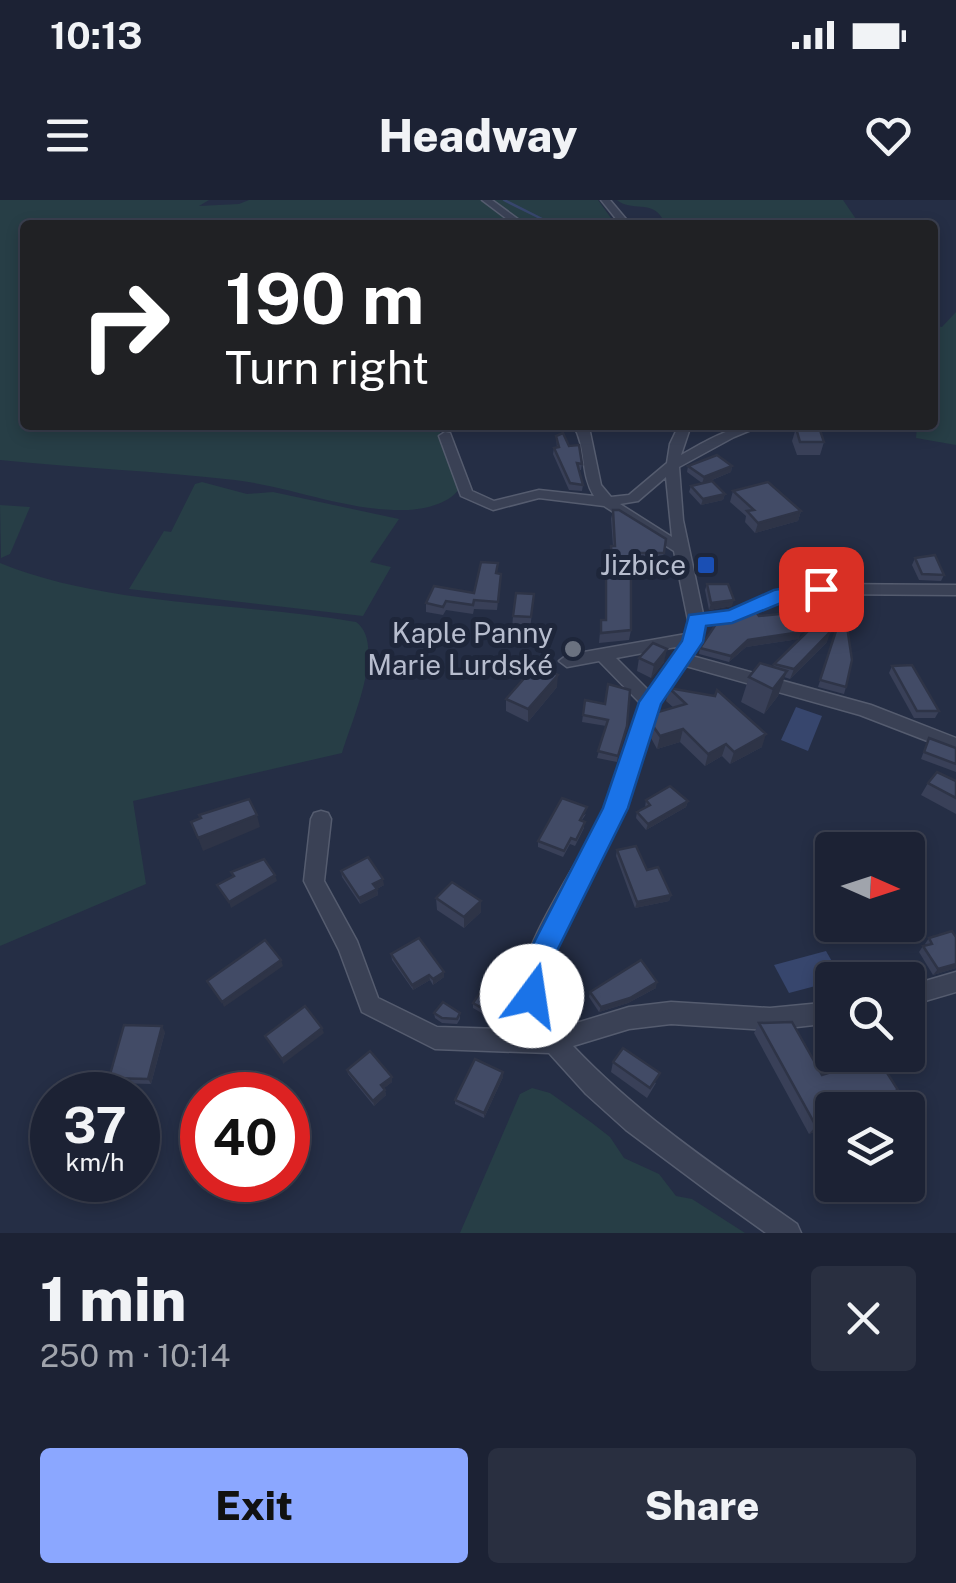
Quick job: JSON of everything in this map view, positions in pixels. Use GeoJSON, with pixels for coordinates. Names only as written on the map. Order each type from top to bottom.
{"type":"FeatureCollection","features":[{"type":"Feature","properties":{"kind":"street"},"geometry":{"type":"LineString","coordinates":[[486,200],[514,220]]}},
{"type":"Feature","properties":{"kind":"street"},"geometry":{"type":"LineString","coordinates":[[605,200],[622,220]]}},
{"type":"Feature","properties":{"kind":"street"},"geometry":{"type":"LineString","coordinates":[[583,430],[588,437],[589,470],[596,491],[683,550]]}},
{"type":"Feature","properties":{"kind":"street"},"geometry":{"type":"LineString","coordinates":[[682,430],[673,447],[671,466],[695,629],[650,702],[616,808],[534,972],[531,988],[536,1016],[551,1042],[631,1117],[788,1233]]}},
{"type":"Feature","properties":{"kind":"street"},"geometry":{"type":"LineString","coordinates":[[445,436],[466,493],[494,506],[539,494],[609,502],[632,498],[671,466],[742,430]]}},
{"type":"Feature","properties":{"kind":"street"},"geometry":{"type":"LineString","coordinates":[[567,661],[605,656],[695,629],[782,595],[821,589],[956,590]]}},
{"type":"Feature","properties":{"kind":"street"},"geometry":{"type":"LineString","coordinates":[[605,656],[650,702]]}},
{"type":"Feature","properties":{"kind":"street"},"geometry":{"type":"LineString","coordinates":[[680,659],[865,710],[956,745]]}},
{"type":"Feature","properties":{"kind":"street"},"geometry":{"type":"LineString","coordinates":[[320,819],[314,881],[349,948],[370,1005],[434,1038],[551,1042],[628,1018],[671,1012],[770,1018],[815,1014]]}},
{"type":"Feature","properties":{"kind":"street"},"geometry":{"type":"LineString","coordinates":[[925,991],[956,982]]}},
{"type":"Feature","properties":{"kind":"shaded area"},"geometry":{"type":"Polygon","coordinates":[[[0,200],[209,200],[199,206],[249,200],[598,200],[612,220],[20,220],[20,430],[439,430],[461,486],[445,501],[430,506],[386,510],[235,480],[0,460],[0,200]]]}},
{"type":"Feature","properties":{"kind":"shaded area"},"geometry":{"type":"Polygon","coordinates":[[[617,200],[843,200],[857,220],[661,220],[653,209],[617,200]]]}},
{"type":"Feature","properties":{"kind":"shaded area"},"geometry":{"type":"Polygon","coordinates":[[[956,312],[956,445],[916,438],[917,430],[938,430],[938,326],[942,327],[956,312]]]}},
{"type":"Feature","properties":{"kind":"shaded area"},"geometry":{"type":"Polygon","coordinates":[[[202,482],[247,494],[273,492],[399,519],[370,562],[391,567],[363,616],[129,589],[164,531],[171,532],[195,484],[202,482]]]}},
{"type":"Feature","properties":{"kind":"shaded area"},"geometry":{"type":"Polygon","coordinates":[[[0,505],[30,507],[10,554],[1,558],[0,505]]]}},
{"type":"Feature","properties":{"kind":"shaded area"},"geometry":{"type":"Polygon","coordinates":[[[0,563],[85,588],[130,596],[356,622],[365,633],[368,665],[342,753],[133,801],[146,884],[0,946],[0,563]]]}},
{"type":"Feature","properties":{"kind":"shaded area"},"geometry":{"type":"Polygon","coordinates":[[[532,1088],[550,1093],[592,1123],[610,1137],[624,1158],[659,1174],[676,1196],[692,1199],[745,1233],[460,1233],[520,1094],[532,1088]]]}},
{"type":"Feature","properties":{"kind":"water"},"geometry":{"type":"Polygon","coordinates":[[[796,707],[822,716],[808,751],[781,740],[796,707]]]}},
{"type":"Feature","properties":{"kind":"water"},"geometry":{"type":"Polygon","coordinates":[[[826,951],[832,962],[815,962],[815,986],[789,993],[774,965],[826,951]]]}},
{"type":"Feature","properties":{"kind":"building"},"geometry":{"type":"Polygon","coordinates":[[[797,430],[820,430],[824,442],[800,442],[797,430]]]}},
{"type":"Feature","properties":{"kind":"building"},"geometry":{"type":"Polygon","coordinates":[[[563,433],[569,446],[579,445],[582,464],[577,463],[583,485],[570,483],[554,448],[559,447],[556,436],[563,433]]]}},
{"type":"Feature","properties":{"kind":"building"},"geometry":{"type":"Polygon","coordinates":[[[717,455],[732,466],[704,477],[688,466],[717,455]]]}},
{"type":"Feature","properties":{"kind":"building"},"geometry":{"type":"Polygon","coordinates":[[[712,481],[725,494],[703,499],[691,486],[712,481]]]}},
{"type":"Feature","properties":{"kind":"building"},"geometry":{"type":"Polygon","coordinates":[[[768,482],[801,511],[758,523],[747,511],[754,510],[733,491],[768,482]]]}},
{"type":"Feature","properties":{"kind":"building"},"geometry":{"type":"Polygon","coordinates":[[[613,510],[666,539],[664,553],[635,553],[635,558],[631,558],[631,630],[601,633],[601,620],[606,620],[606,558],[612,559],[611,546],[615,546],[613,510]]]}},
{"type":"Feature","properties":{"kind":"building"},"geometry":{"type":"Polygon","coordinates":[[[803,552],[816,566],[797,570],[784,557],[803,552]]]}},
{"type":"Feature","properties":{"kind":"building"},"geometry":{"type":"Polygon","coordinates":[[[935,555],[944,575],[922,574],[915,558],[935,555]]]}},
{"type":"Feature","properties":{"kind":"building"},"geometry":{"type":"Polygon","coordinates":[[[481,562],[498,563],[498,602],[474,600],[473,605],[446,601],[443,607],[426,603],[434,586],[474,593],[481,562]]]}},
{"type":"Feature","properties":{"kind":"building"},"geometry":{"type":"Polygon","coordinates":[[[707,584],[728,584],[734,600],[711,603],[707,584]]]}},
{"type":"Feature","properties":{"kind":"building"},"geometry":{"type":"Polygon","coordinates":[[[516,593],[534,594],[531,617],[513,616],[516,593]]]}},
{"type":"Feature","properties":{"kind":"building"},"geometry":{"type":"Polygon","coordinates":[[[844,606],[852,660],[846,687],[820,680],[844,606]]]}},
{"type":"Feature","properties":{"kind":"building"},"geometry":{"type":"Polygon","coordinates":[[[756,612],[759,616],[790,613],[801,632],[748,640],[731,656],[700,648],[718,621],[756,612]]]}},
{"type":"Feature","properties":{"kind":"building"},"geometry":{"type":"Polygon","coordinates":[[[808,631],[831,631],[794,669],[774,664],[808,631]]]}},
{"type":"Feature","properties":{"kind":"building"},"geometry":{"type":"Polygon","coordinates":[[[653,643],[667,649],[654,665],[639,658],[653,643]]]}},
{"type":"Feature","properties":{"kind":"building"},"geometry":{"type":"Polygon","coordinates":[[[760,663],[787,671],[773,689],[749,677],[760,663]]]}},
{"type":"Feature","properties":{"kind":"building"},"geometry":{"type":"Polygon","coordinates":[[[536,665],[558,675],[528,709],[506,699],[536,665]]]}},
{"type":"Feature","properties":{"kind":"building"},"geometry":{"type":"Polygon","coordinates":[[[912,665],[939,711],[917,711],[892,666],[912,665]]]}},
{"type":"Feature","properties":{"kind":"building"},"geometry":{"type":"Polygon","coordinates":[[[608,684],[630,690],[627,726],[618,756],[598,751],[608,720],[583,715],[585,700],[605,704],[608,684]]]}},
{"type":"Feature","properties":{"kind":"building"},"geometry":{"type":"Polygon","coordinates":[[[669,688],[715,696],[717,690],[766,734],[734,752],[726,744],[708,754],[683,729],[660,736],[653,726],[658,712],[686,704],[669,688]]]}},
{"type":"Feature","properties":{"kind":"building"},"geometry":{"type":"Polygon","coordinates":[[[929,738],[956,748],[956,764],[924,752],[929,738]]]}},
{"type":"Feature","properties":{"kind":"building"},"geometry":{"type":"Polygon","coordinates":[[[937,772],[956,781],[956,798],[928,783],[937,772]]]}},
{"type":"Feature","properties":{"kind":"building"},"geometry":{"type":"Polygon","coordinates":[[[670,786],[688,801],[648,824],[637,812],[650,805],[646,800],[670,786]]]}},
{"type":"Feature","properties":{"kind":"building"},"geometry":{"type":"Polygon","coordinates":[[[562,798],[587,807],[576,840],[571,838],[564,851],[538,841],[562,798]]]}},
{"type":"Feature","properties":{"kind":"building"},"geometry":{"type":"Polygon","coordinates":[[[249,799],[257,815],[198,838],[191,822],[201,818],[199,815],[249,799]]]}},
{"type":"Feature","properties":{"kind":"building"},"geometry":{"type":"Polygon","coordinates":[[[636,846],[647,870],[658,867],[671,895],[637,902],[617,850],[636,846]]]}},
{"type":"Feature","properties":{"kind":"building"},"geometry":{"type":"Polygon","coordinates":[[[368,857],[383,879],[373,884],[377,889],[359,898],[341,871],[368,857]]]}},
{"type":"Feature","properties":{"kind":"building"},"geometry":{"type":"Polygon","coordinates":[[[264,859],[275,875],[229,902],[217,885],[234,876],[231,872],[264,859]]]}},
{"type":"Feature","properties":{"kind":"building"},"geometry":{"type":"Polygon","coordinates":[[[452,882],[481,901],[464,917],[436,898],[452,882]]]}},
{"type":"Feature","properties":{"kind":"building"},"geometry":{"type":"Polygon","coordinates":[[[952,931],[956,937],[956,964],[938,969],[923,946],[932,944],[929,938],[952,931]]]}},
{"type":"Feature","properties":{"kind":"building"},"geometry":{"type":"Polygon","coordinates":[[[419,938],[444,972],[412,985],[391,954],[419,938]]]}},
{"type":"Feature","properties":{"kind":"building"},"geometry":{"type":"Polygon","coordinates":[[[265,940],[281,960],[222,1002],[207,981],[265,940]]]}},
{"type":"Feature","properties":{"kind":"building"},"geometry":{"type":"Polygon","coordinates":[[[641,960],[657,982],[630,998],[601,1007],[590,992],[641,960]]]}},
{"type":"Feature","properties":{"kind":"building"},"geometry":{"type":"Polygon","coordinates":[[[488,981],[508,993],[494,1015],[473,1003],[488,981]]]}},
{"type":"Feature","properties":{"kind":"building"},"geometry":{"type":"Polygon","coordinates":[[[443,1002],[460,1013],[457,1019],[434,1013],[443,1002]]]}},
{"type":"Feature","properties":{"kind":"building"},"geometry":{"type":"Polygon","coordinates":[[[305,1006],[322,1028],[282,1059],[265,1036],[305,1006]]]}},
{"type":"Feature","properties":{"kind":"building"},"geometry":{"type":"Polygon","coordinates":[[[792,1022],[815,1063],[815,1072],[887,1072],[898,1090],[815,1092],[815,1124],[759,1023],[792,1022]]]}},
{"type":"Feature","properties":{"kind":"building"},"geometry":{"type":"Polygon","coordinates":[[[124,1025],[162,1026],[150,1072],[111,1072],[124,1025]]]}},
{"type":"Feature","properties":{"kind":"building"},"geometry":{"type":"Polygon","coordinates":[[[623,1048],[660,1073],[650,1088],[613,1062],[623,1048]]]}},
{"type":"Feature","properties":{"kind":"building"},"geometry":{"type":"Polygon","coordinates":[[[370,1051],[392,1077],[381,1085],[385,1090],[373,1101],[347,1070],[370,1051]]]}},
{"type":"Feature","properties":{"kind":"building"},"geometry":{"type":"Polygon","coordinates":[[[475,1059],[503,1072],[484,1113],[455,1100],[475,1059]]]}},
{"type":"Feature","properties":{"kind":"waterway"},"geometry":{"type":"LineString","coordinates":[[504,200],[542,220]]}},
{"type":"Feature","properties":{"kind":"place","name":"Jizbice"},"geometry":{"type":"Point","coordinates":[706,565]}},
{"type":"Feature","properties":{"kind":"place","name":"Kaple Panny Marie Lurdské"},"geometry":{"type":"Point","coordinates":[573,649]}},
{"type":"Feature","properties":{"kind":"route"},"geometry":{"type":"LineString","coordinates":[[532,996],[532,980],[540,956],[616,808],[650,702],[693,642],[696,620],[732,616],[782,595],[821,589]]}}]}
